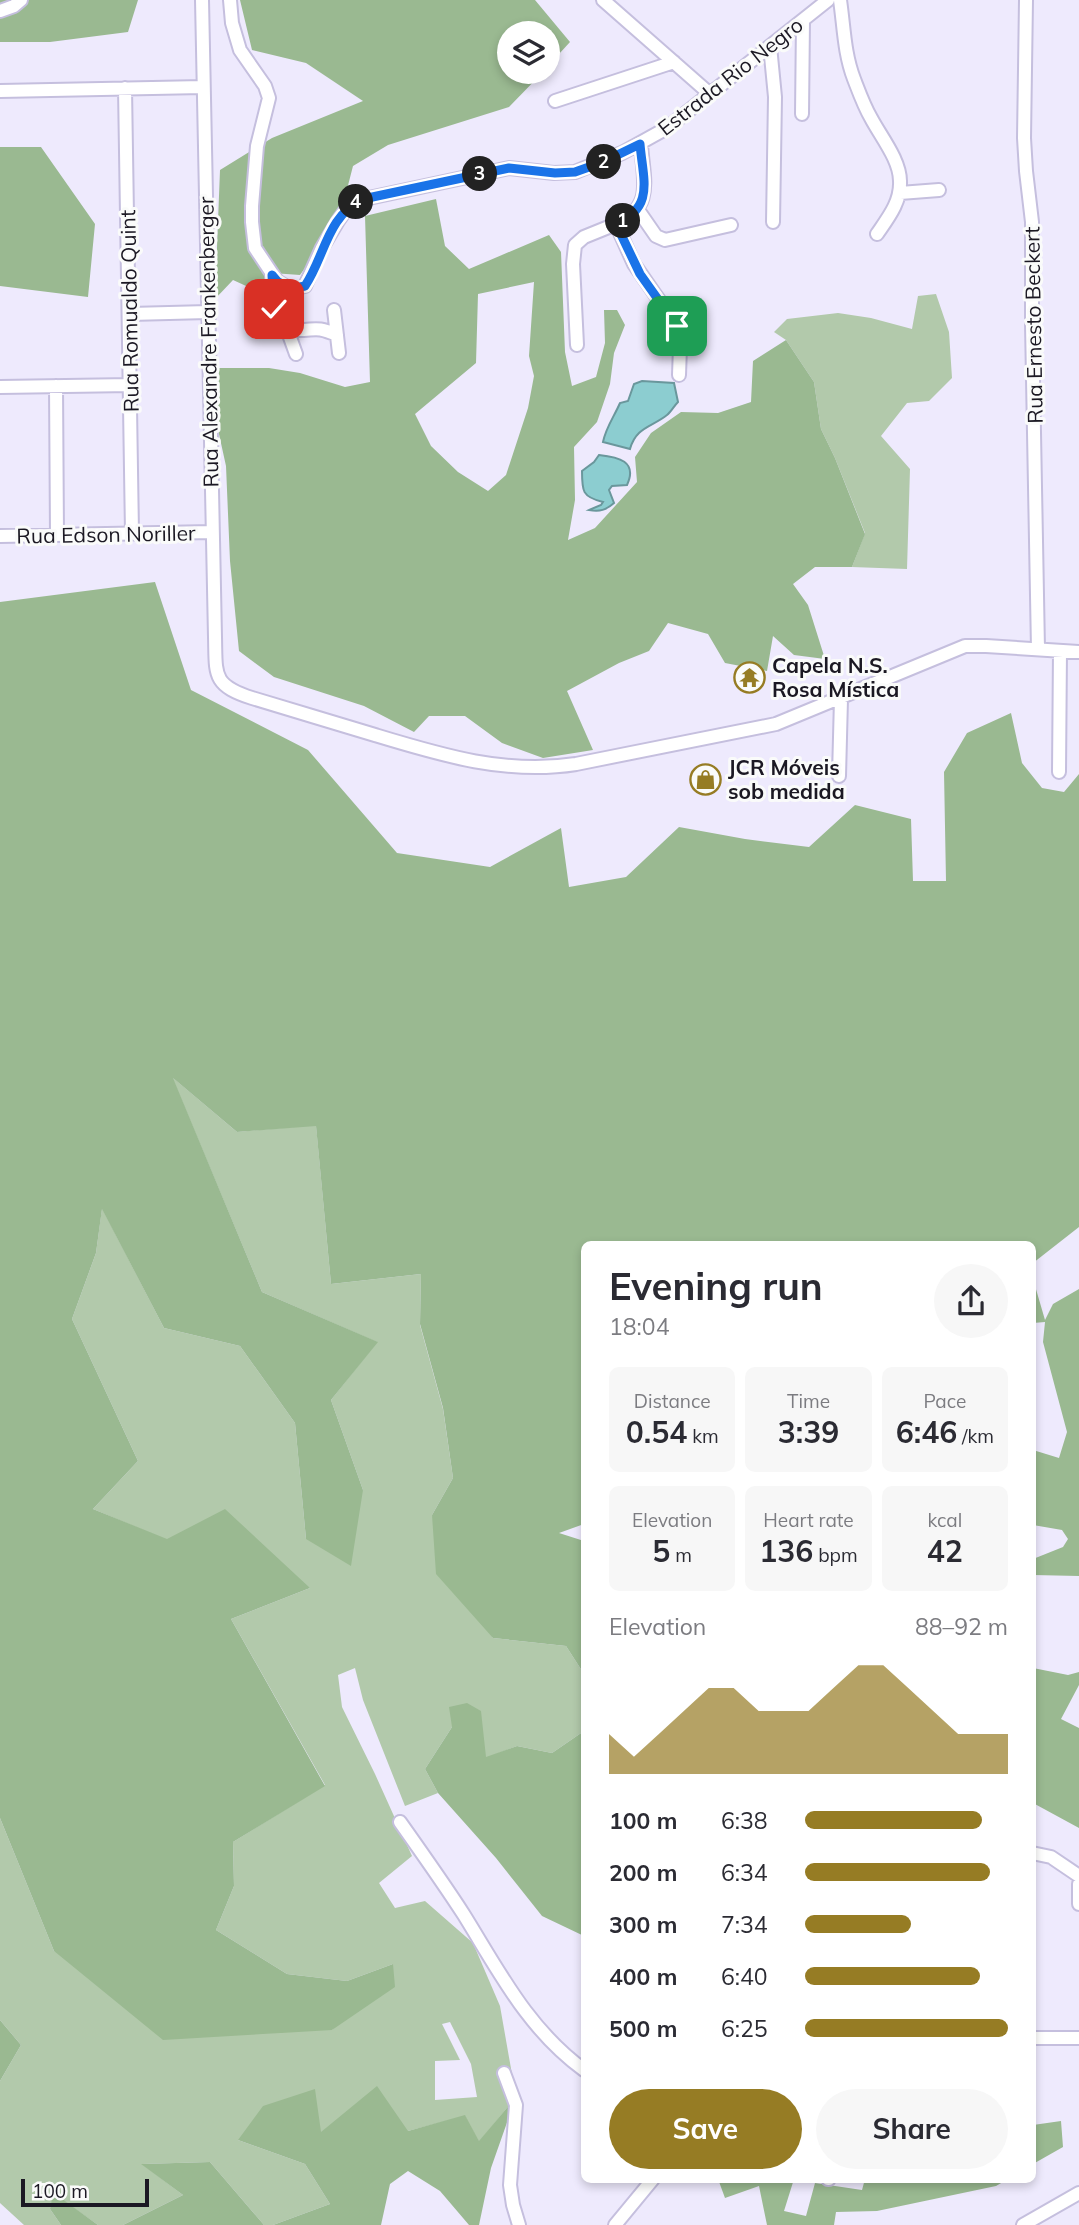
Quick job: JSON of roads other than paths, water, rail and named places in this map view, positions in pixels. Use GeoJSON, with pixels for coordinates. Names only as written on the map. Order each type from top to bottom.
{"type":"FeatureCollection","features":[{"type":"Feature","properties":{"kind":"street"},"geometry":{"type":"LineString","coordinates":[[0,10],[14,6],[21,0]]}},
{"type":"Feature","properties":{"kind":"street","name":"Rua Alexandre Frankenberger"},"geometry":{"type":"LineString","coordinates":[[202,0],[216,665],[223,683],[233,692],[384,738],[478,762],[516,768],[576,764],[763,728],[841,699]]}},
{"type":"Feature","properties":{"kind":"street"},"geometry":{"type":"LineString","coordinates":[[230,0],[232,23],[240,50],[265,86],[269,98],[257,146],[252,222],[255,248],[272,275],[277,323],[287,330],[296,354]]}},
{"type":"Feature","properties":{"kind":"street"},"geometry":{"type":"LineString","coordinates":[[603,0],[710,94]]}},
{"type":"Feature","properties":{"kind":"street","name":"Estrada Rio Negro"},"geometry":{"type":"LineString","coordinates":[[272,275],[290,289],[305,286],[338,221],[345,211],[363,199],[509,168],[555,173],[575,172],[640,144],[667,128],[828,0]]}},
{"type":"Feature","properties":{"kind":"street"},"geometry":{"type":"LineString","coordinates":[[840,0],[849,65],[865,107],[899,170],[900,193],[892,213],[877,234]]}},
{"type":"Feature","properties":{"kind":"street","name":"Rua Ernesto Beckert"},"geometry":{"type":"LineString","coordinates":[[1026,0],[1024,138],[1032,222],[1031,324],[1038,649]]}},
{"type":"Feature","properties":{"kind":"street"},"geometry":{"type":"LineString","coordinates":[[802,114],[803,20]]}},
{"type":"Feature","properties":{"kind":"street"},"geometry":{"type":"LineString","coordinates":[[770,46],[775,97],[773,222]]}},
{"type":"Feature","properties":{"kind":"street"},"geometry":{"type":"LineString","coordinates":[[555,101],[674,62]]}},
{"type":"Feature","properties":{"kind":"street"},"geometry":{"type":"LineString","coordinates":[[0,91],[203,87]]}},
{"type":"Feature","properties":{"kind":"street","name":"Rua Romualdo Quint"},"geometry":{"type":"LineString","coordinates":[[125,88],[132,533]]}},
{"type":"Feature","properties":{"kind":"street"},"geometry":{"type":"LineString","coordinates":[[577,345],[573,264],[575,245],[584,237],[631,217],[638,210],[644,192],[640,144]]}},
{"type":"Feature","properties":{"kind":"street"},"geometry":{"type":"LineString","coordinates":[[900,193],[939,190]]}},
{"type":"Feature","properties":{"kind":"street"},"geometry":{"type":"LineString","coordinates":[[638,210],[656,236],[665,240],[731,225]]}},
{"type":"Feature","properties":{"kind":"street"},"geometry":{"type":"LineString","coordinates":[[616,224],[640,274],[677,326],[680,347],[679,375]]}},
{"type":"Feature","properties":{"kind":"street"},"geometry":{"type":"LineString","coordinates":[[334,310],[339,353]]}},
{"type":"Feature","properties":{"kind":"street"},"geometry":{"type":"LineString","coordinates":[[130,314],[208,312]]}},
{"type":"Feature","properties":{"kind":"street"},"geometry":{"type":"LineString","coordinates":[[287,330],[321,328],[337,335]]}},
{"type":"Feature","properties":{"kind":"street"},"geometry":{"type":"LineString","coordinates":[[0,387],[131,385]]}},
{"type":"Feature","properties":{"kind":"street"},"geometry":{"type":"LineString","coordinates":[[56,386],[57,535]]}},
{"type":"Feature","properties":{"kind":"street","name":"Rua Edson Noriller"},"geometry":{"type":"LineString","coordinates":[[0,536],[212,532]]}},
{"type":"Feature","properties":{"kind":"street"},"geometry":{"type":"LineString","coordinates":[[839,776],[841,699],[965,646],[1079,652]]}},
{"type":"Feature","properties":{"kind":"street"},"geometry":{"type":"LineString","coordinates":[[1059,772],[1060,651]]}},
{"type":"Feature","properties":{"kind":"street"},"geometry":{"type":"LineString","coordinates":[[400,1822],[451,1895],[534,2025],[581,2068]]}},
{"type":"Feature","properties":{"kind":"street"},"geometry":{"type":"LineString","coordinates":[[1036,1854],[1051,1857],[1079,1876]]}},
{"type":"Feature","properties":{"kind":"street"},"geometry":{"type":"LineString","coordinates":[[1079,1884],[1079,1904]]}},
{"type":"Feature","properties":{"kind":"street"},"geometry":{"type":"LineString","coordinates":[[1036,2038],[1079,2038]]}},
{"type":"Feature","properties":{"kind":"street"},"geometry":{"type":"LineString","coordinates":[[504,2073],[516,2105],[510,2185],[519,2225]]}},
{"type":"Feature","properties":{"kind":"street"},"geometry":{"type":"LineString","coordinates":[[615,2225],[650,2183]]}},
{"type":"Feature","properties":{"kind":"street"},"geometry":{"type":"LineString","coordinates":[[1023,2225],[1079,2193]]}},
{"type":"Feature","properties":{"kind":"place","name":"Capela N.S. Rosa Mística"},"geometry":{"type":"Point","coordinates":[749,677]}},
{"type":"Feature","properties":{"kind":"place","name":"JCR Móveis sob medida"},"geometry":{"type":"Point","coordinates":[705,779]}}]}
